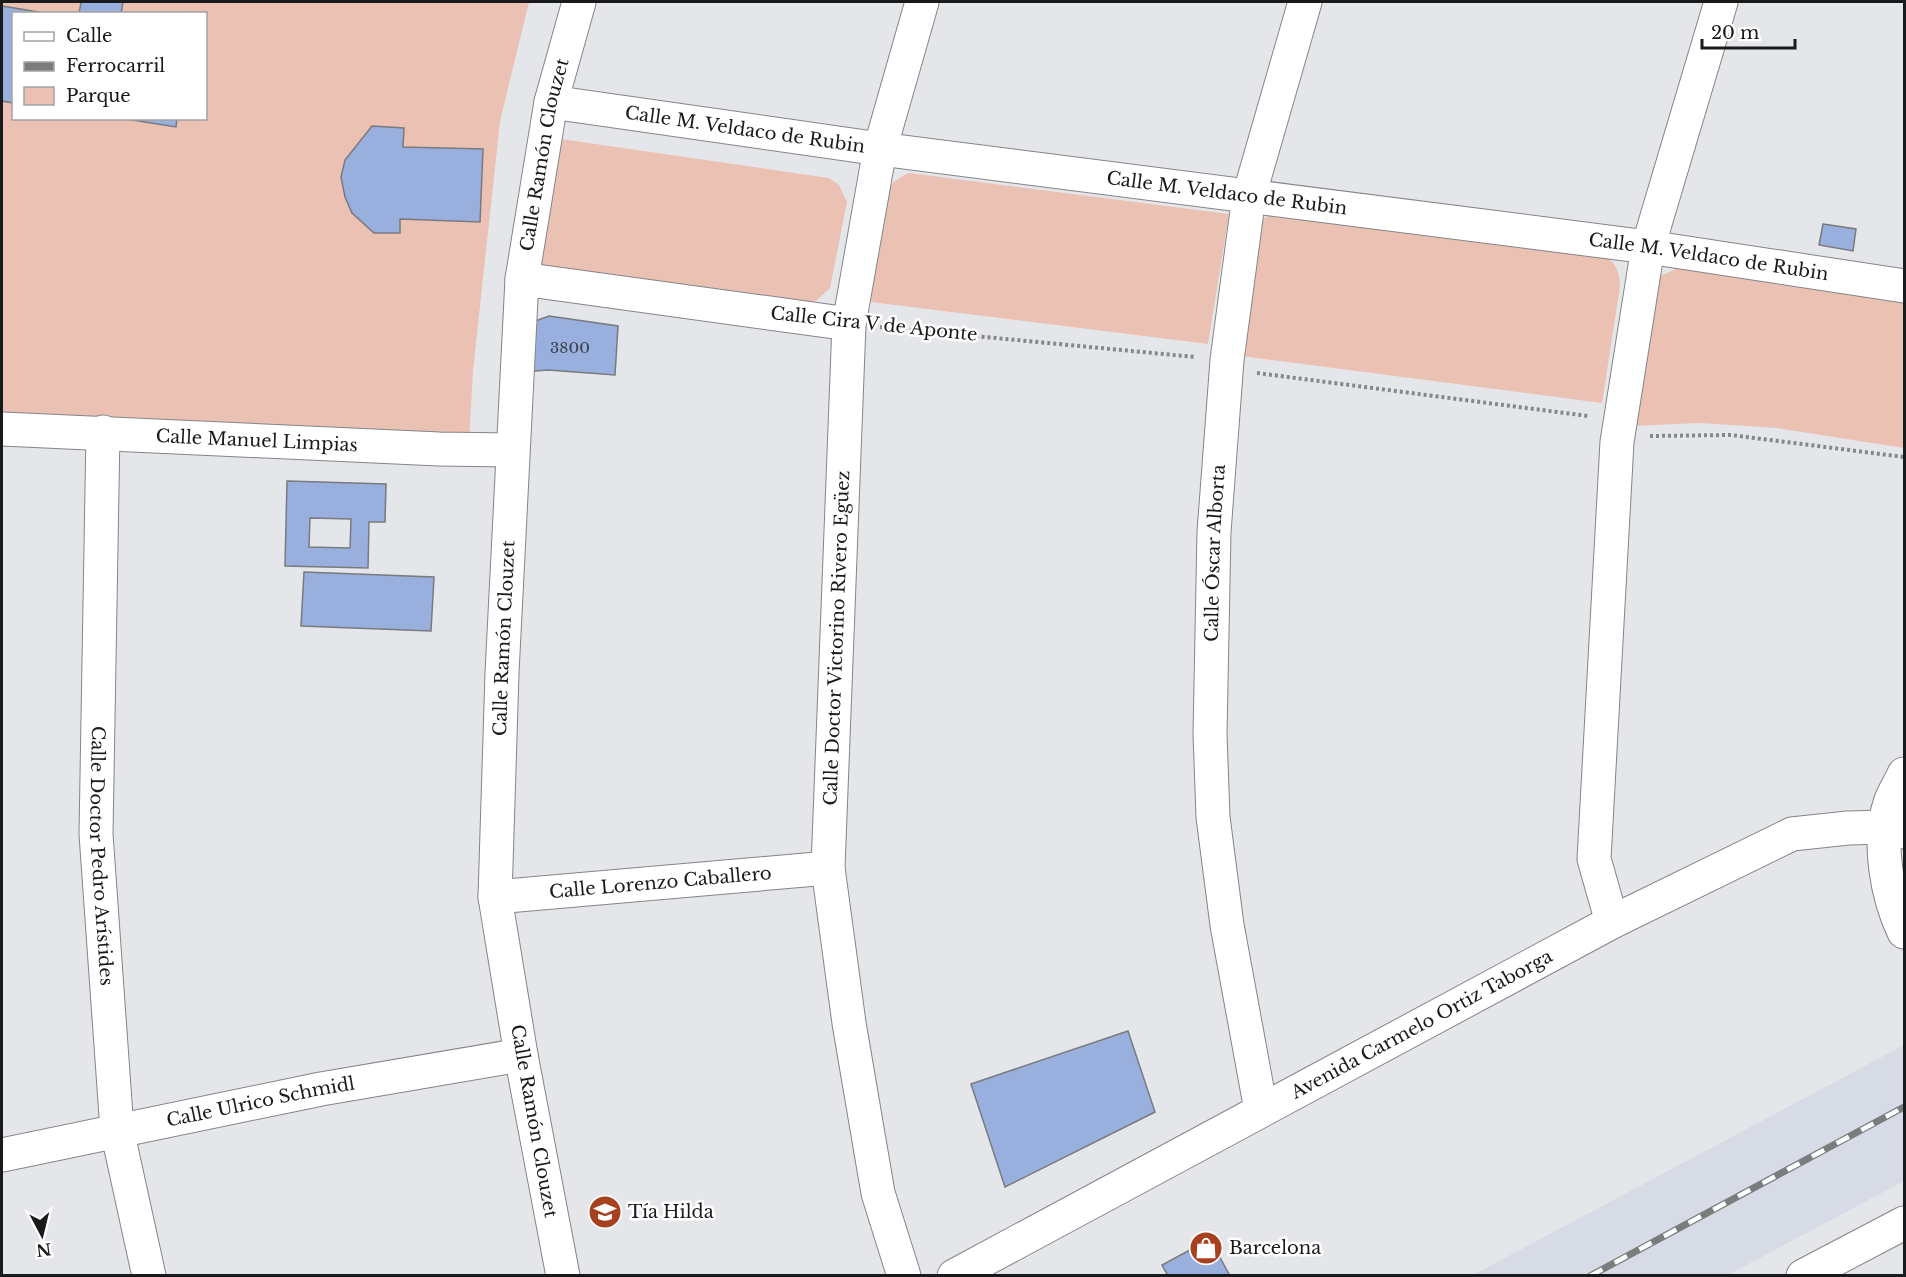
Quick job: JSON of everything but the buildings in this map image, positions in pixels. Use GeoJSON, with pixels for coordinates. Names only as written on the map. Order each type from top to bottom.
{"type":"FeatureCollection","features":[{"type":"Feature","properties":{"kind":"street","name":"Calle Ramón Clouzet"},"geometry":{"type":"LineString","coordinates":[[563,1275],[521,1055],[495,897],[502,673],[522,279],[551,102],[579,2]]}},
{"type":"Feature","properties":{"kind":"street","name":"Calle Doctor Victorino Rivero Egüez"},"geometry":{"type":"LineString","coordinates":[[904,1275],[878,1193],[849,1023],[828,868],[849,324],[880,149],[922,2]]}},
{"type":"Feature","properties":{"kind":"street","name":"Calle Óscar Alborta"},"geometry":{"type":"LineString","coordinates":[[1261,1110],[1227,925],[1213,817],[1210,734],[1214,532],[1226,365],[1249,196],[1305,2]]}},
{"type":"Feature","properties":{"kind":"street"},"geometry":{"type":"LineString","coordinates":[[1612,922],[1594,859],[1618,431],[1648,247],[1721,2]]}},
{"type":"Feature","properties":{"kind":"street","name":"Calle M. Veldaco de Rubin"},"geometry":{"type":"LineString","coordinates":[[551,102],[880,149],[1648,247],[1905,286]]}},
{"type":"Feature","properties":{"kind":"street","name":"Calle Cira V de Aponte"},"geometry":{"type":"LineString","coordinates":[[522,279],[849,324]]}},
{"type":"Feature","properties":{"kind":"street","name":"Calle Manuel Limpias"},"geometry":{"type":"LineString","coordinates":[[2,429],[439,449],[512,450]]}},
{"type":"Feature","properties":{"kind":"street","name":"Calle Doctor Pedro Arístides"},"geometry":{"type":"LineString","coordinates":[[103,432],[96,834],[117,1131],[149,1275]]}},
{"type":"Feature","properties":{"kind":"street"},"geometry":{"type":"LineString","coordinates":[[1905,774],[1890,803],[1894,830],[1895,913],[1905,932]]}},
{"type":"Feature","properties":{"kind":"street","name":"Avenida Carmelo Ortiz Taborga"},"geometry":{"type":"LineString","coordinates":[[954,1275],[1612,922],[1792,834],[1848,828],[1894,830]]}},
{"type":"Feature","properties":{"kind":"street","name":"Calle Lorenzo Caballero"},"geometry":{"type":"LineString","coordinates":[[495,897],[828,868]]}},
{"type":"Feature","properties":{"kind":"street","name":"Calle Ulrico Schmidl"},"geometry":{"type":"LineString","coordinates":[[2,1155],[321,1089],[521,1055]]}},
{"type":"Feature","properties":{"kind":"street"},"geometry":{"type":"LineString","coordinates":[[1803,1275],[1905,1223]]}},
{"type":"Feature","properties":{"kind":"path","name":"Calle Cira V de Aponte"},"geometry":{"type":"LineString","coordinates":[[849,324],[1226,365],[1618,431],[1653,435],[1731,435],[1905,457]]}},
{"type":"Feature","properties":{"kind":"shaded area"},"geometry":{"type":"Polygon","coordinates":[[[1904,1045],[1904,1181],[1728,1275],[1473,1275],[1904,1045]]]}},
{"type":"Feature","properties":{"kind":"green space"},"geometry":{"type":"Polygon","coordinates":[[[2,2],[529,2],[500,121],[473,371],[469,441],[2,414],[2,2]]]}},
{"type":"Feature","properties":{"kind":"green space"},"geometry":{"type":"Polygon","coordinates":[[[561,139],[829,178],[839,185],[847,202],[830,288],[816,301],[803,306],[548,272],[538,264],[561,139]]]}},
{"type":"Feature","properties":{"kind":"green space"},"geometry":{"type":"Polygon","coordinates":[[[909,173],[1229,214],[1208,344],[871,302],[886,194],[894,182],[909,173]]]}},
{"type":"Feature","properties":{"kind":"green space"},"geometry":{"type":"Polygon","coordinates":[[[1270,215],[1605,255],[1617,269],[1620,287],[1602,403],[1241,356],[1261,220],[1270,215]]]}},
{"type":"Feature","properties":{"kind":"green space"},"geometry":{"type":"Polygon","coordinates":[[[1689,268],[1904,299],[1904,448],[1777,428],[1700,423],[1631,426],[1658,277],[1676,269],[1689,268]]]}},
{"type":"Feature","properties":{"kind":"railway"},"geometry":{"type":"LineString","coordinates":[[1590,1276],[1904,1107]]}},
{"type":"Feature","properties":{"kind":"place","name":"Tía Hilda"},"geometry":{"type":"Point","coordinates":[605,1212]}},
{"type":"Feature","properties":{"kind":"place","name":"Barcelona"},"geometry":{"type":"Point","coordinates":[1206,1248]}}]}
